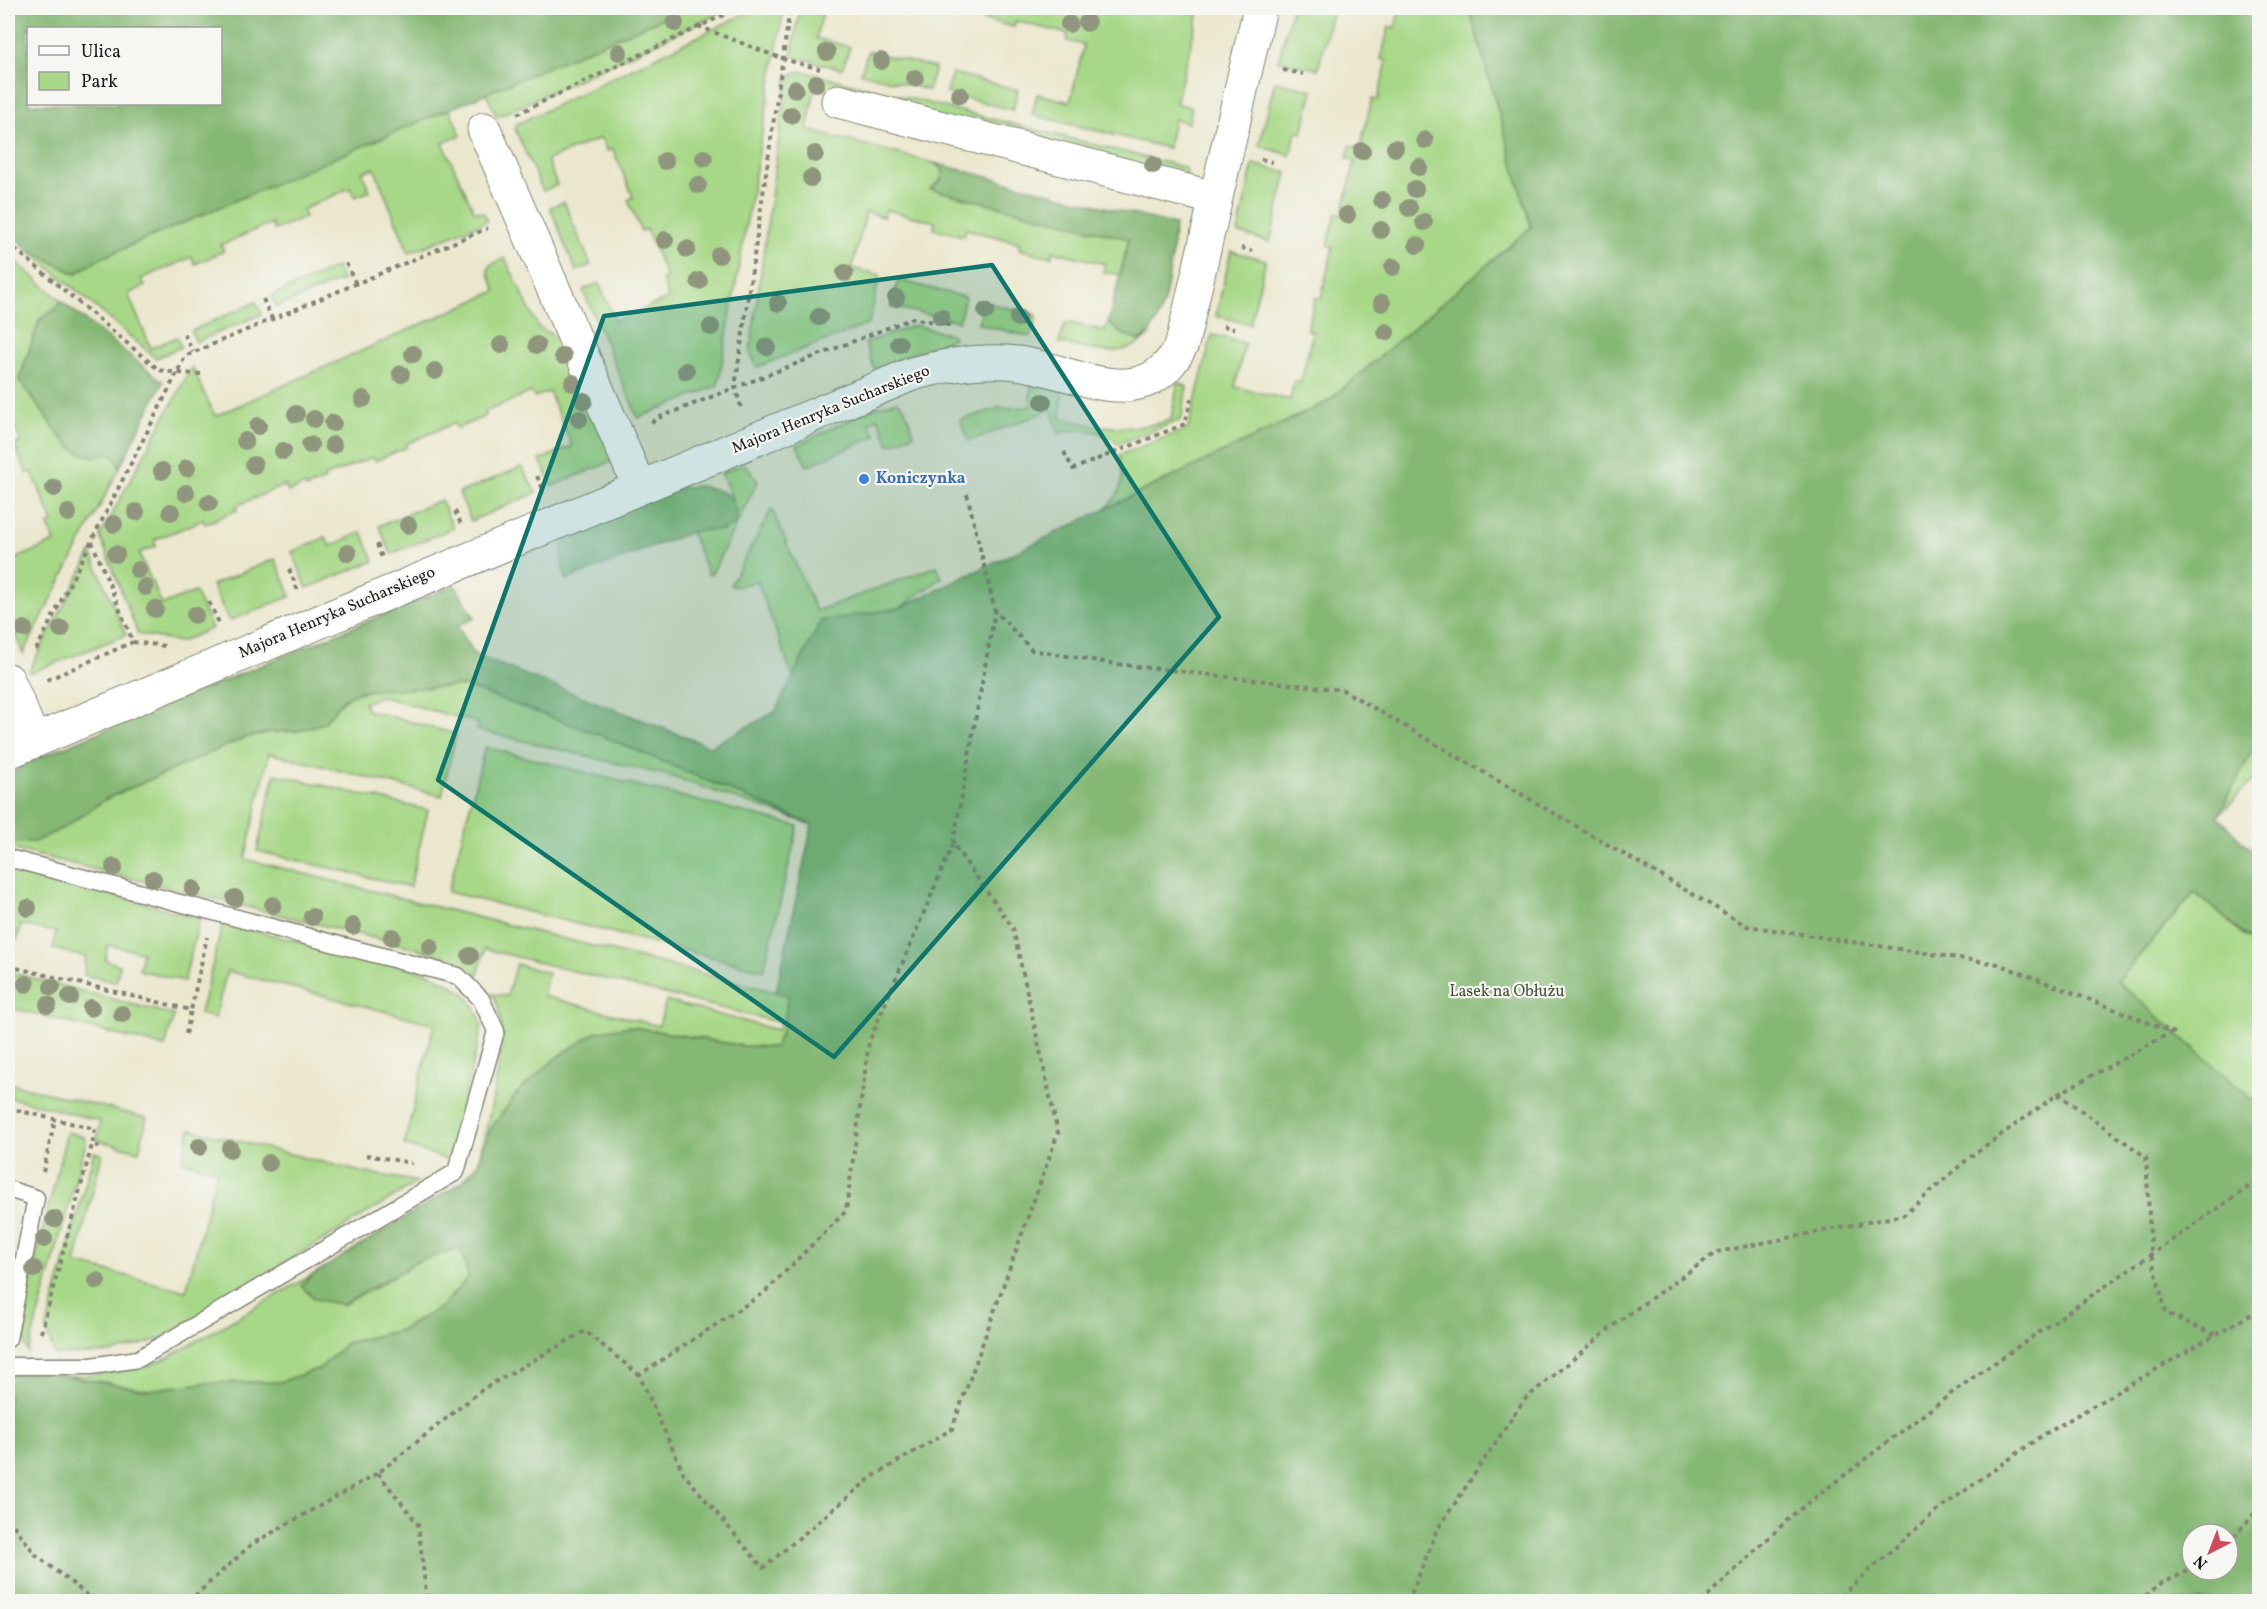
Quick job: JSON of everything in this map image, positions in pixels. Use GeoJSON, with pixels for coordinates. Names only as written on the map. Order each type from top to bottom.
{"type":"FeatureCollection","features":[{"type":"Feature","properties":{"kind":"street","name":"Majora Henryka Sucharskiego"},"geometry":{"type":"LineString","coordinates":[[11,687],[21,747],[634,473],[753,442],[912,374],[937,367],[990,362],[1018,363],[1109,386],[1143,383],[1167,367],[1182,344],[1214,198],[1260,8]]}},
{"type":"Feature","properties":{"kind":"street"},"geometry":{"type":"LineString","coordinates":[[833,86],[1214,198]]}},
{"type":"Feature","properties":{"kind":"street"},"geometry":{"type":"LineString","coordinates":[[484,129],[634,473]]}},
{"type":"Feature","properties":{"kind":"lane"},"geometry":{"type":"LineString","coordinates":[[8,858],[458,976],[481,999],[496,1031],[456,1172],[138,1359],[91,1366],[8,1366]]}},
{"type":"Feature","properties":{"kind":"lane"},"geometry":{"type":"LineString","coordinates":[[8,1189],[36,1198],[8,1339]]}},
{"type":"Feature","properties":{"kind":"path"},"geometry":{"type":"LineString","coordinates":[[484,129],[738,8]]}},
{"type":"Feature","properties":{"kind":"path"},"geometry":{"type":"LineString","coordinates":[[753,442],[735,387],[790,8]]}},
{"type":"Feature","properties":{"kind":"path"},"geometry":{"type":"LineString","coordinates":[[698,27],[783,59],[833,86]]}},
{"type":"Feature","properties":{"kind":"path"},"geometry":{"type":"LineString","coordinates":[[1281,70],[1303,74]]}},
{"type":"Feature","properties":{"kind":"path"},"geometry":{"type":"LineString","coordinates":[[11,687],[92,541],[185,356],[522,214]]}},
{"type":"Feature","properties":{"kind":"path"},"geometry":{"type":"LineString","coordinates":[[8,243],[159,370],[201,374]]}},
{"type":"Feature","properties":{"kind":"path"},"geometry":{"type":"LineString","coordinates":[[346,263],[356,284]]}},
{"type":"Feature","properties":{"kind":"path"},"geometry":{"type":"LineString","coordinates":[[263,299],[272,318]]}},
{"type":"Feature","properties":{"kind":"path"},"geometry":{"type":"LineString","coordinates":[[634,473],[655,419],[913,318],[960,327]]}},
{"type":"Feature","properties":{"kind":"path"},"geometry":{"type":"LineString","coordinates":[[184,334],[193,352]]}},
{"type":"Feature","properties":{"kind":"path"},"geometry":{"type":"LineString","coordinates":[[537,476],[545,495]]}},
{"type":"Feature","properties":{"kind":"path"},"geometry":{"type":"LineString","coordinates":[[639,1375],[764,1293],[846,1211],[869,1042],[953,844],[995,611],[967,494]]}},
{"type":"Feature","properties":{"kind":"path"},"geometry":{"type":"LineString","coordinates":[[455,511],[463,529]]}},
{"type":"Feature","properties":{"kind":"path"},"geometry":{"type":"LineString","coordinates":[[92,541],[133,642]]}},
{"type":"Feature","properties":{"kind":"path"},"geometry":{"type":"LineString","coordinates":[[377,544],[384,562]]}},
{"type":"Feature","properties":{"kind":"path"},"geometry":{"type":"LineString","coordinates":[[289,569],[300,597]]}},
{"type":"Feature","properties":{"kind":"path"},"geometry":{"type":"LineString","coordinates":[[209,602],[222,630]]}},
{"type":"Feature","properties":{"kind":"path"},"geometry":{"type":"LineString","coordinates":[[995,611],[1032,650],[1116,664],[1343,690],[1747,926],[1998,964],[2178,1034]]}},
{"type":"Feature","properties":{"kind":"path"},"geometry":{"type":"LineString","coordinates":[[11,687],[133,642],[168,646]]}},
{"type":"Feature","properties":{"kind":"path"},"geometry":{"type":"LineString","coordinates":[[188,1602],[252,1544],[378,1473],[483,1389],[585,1331],[639,1375],[684,1474],[763,1568],[872,1477],[952,1429],[1058,1133],[1013,928],[953,844]]}},
{"type":"Feature","properties":{"kind":"path"},"geometry":{"type":"LineString","coordinates":[[186,1034],[213,912]]}},
{"type":"Feature","properties":{"kind":"path"},"geometry":{"type":"LineString","coordinates":[[8,966],[191,1010]]}},
{"type":"Feature","properties":{"kind":"path"},"geometry":{"type":"LineString","coordinates":[[1408,1602],[1437,1530],[1524,1400],[1619,1321],[1717,1252],[1904,1215],[1970,1157],[2058,1094],[2172,1032]]}},
{"type":"Feature","properties":{"kind":"path"},"geometry":{"type":"LineString","coordinates":[[2058,1094],[2146,1157],[2151,1254],[2166,1313],[2216,1335]]}},
{"type":"Feature","properties":{"kind":"path"},"geometry":{"type":"LineString","coordinates":[[8,1108],[95,1129],[41,1332],[39,1343],[42,1366]]}},
{"type":"Feature","properties":{"kind":"path"},"geometry":{"type":"LineString","coordinates":[[36,1198],[55,1120]]}},
{"type":"Feature","properties":{"kind":"path"},"geometry":{"type":"LineString","coordinates":[[92,1144],[104,1147]]}},
{"type":"Feature","properties":{"kind":"path"},"geometry":{"type":"LineString","coordinates":[[1701,1602],[1795,1513],[1957,1389],[2259,1179]]}},
{"type":"Feature","properties":{"kind":"path"},"geometry":{"type":"LineString","coordinates":[[1834,1602],[1935,1512],[2043,1435],[2259,1309]]}},
{"type":"Feature","properties":{"kind":"path"},"geometry":{"type":"LineString","coordinates":[[378,1473],[418,1524],[428,1602]]}},
{"type":"Feature","properties":{"kind":"path"},"geometry":{"type":"LineString","coordinates":[[2240,1529],[2259,1507]]}},
{"type":"Feature","properties":{"kind":"path"},"geometry":{"type":"LineString","coordinates":[[8,1518],[36,1555],[96,1602]]}},
{"type":"Feature","properties":{"kind":"path"},"geometry":{"type":"LineString","coordinates":[[2139,1602],[2158,1585],[2180,1575]]}},
{"type":"Feature","properties":{"kind":"highlighted area"},"geometry":{"type":"Polygon","coordinates":[[[992,265],[1219,617],[834,1057],[438,780],[604,316],[992,265]]]}},
{"type":"Feature","properties":{"kind":"green space"},"geometry":{"type":"Polygon","coordinates":[[[8,8],[686,8],[101,258],[75,274],[26,248],[8,231],[8,8]]]}},
{"type":"Feature","properties":{"kind":"green space"},"geometry":{"type":"Polygon","coordinates":[[[686,8],[731,8],[497,117],[486,93],[686,8]]]}},
{"type":"Feature","properties":{"kind":"green space"},"geometry":{"type":"Polygon","coordinates":[[[757,8],[784,8],[719,380],[717,386],[638,418],[583,290],[599,283],[615,321],[669,298],[662,280],[667,278],[646,229],[641,231],[628,200],[633,197],[613,149],[607,151],[601,138],[547,160],[557,185],[543,191],[515,129],[517,124],[757,8]]]}},
{"type":"Feature","properties":{"kind":"green space"},"geometry":{"type":"Polygon","coordinates":[[[800,8],[824,8],[816,38],[850,47],[842,69],[791,56],[800,8]]]}},
{"type":"Feature","properties":{"kind":"green space"},"geometry":{"type":"Polygon","coordinates":[[[961,8],[1200,8],[1176,103],[1192,108],[1188,123],[1174,119],[1168,148],[1032,115],[1037,94],[1070,102],[1084,45],[1067,41],[1068,34],[1016,21],[1014,27],[981,19],[982,13],[961,8]]]}},
{"type":"Feature","properties":{"kind":"green space"},"geometry":{"type":"Polygon","coordinates":[[[1292,8],[1333,8],[1318,69],[1278,61],[1292,8]]]}},
{"type":"Feature","properties":{"kind":"green space"},"geometry":{"type":"Polygon","coordinates":[[[1400,8],[1469,8],[1532,227],[1327,402],[1103,510],[1115,498],[1121,486],[1122,472],[1119,455],[1188,429],[1212,335],[1245,343],[1235,387],[1290,400],[1294,381],[1301,382],[1313,332],[1307,330],[1315,298],[1321,298],[1333,247],[1328,245],[1336,213],[1342,214],[1355,161],[1347,159],[1350,146],[1360,148],[1372,99],[1378,100],[1387,61],[1381,59],[1389,26],[1395,28],[1400,8]]]}},
{"type":"Feature","properties":{"kind":"green space","name":"Lasek na Obłużu"},"geometry":{"type":"Polygon","coordinates":[[[1469,8],[2259,8],[2259,738],[2218,816],[2259,859],[2259,947],[2194,892],[2117,981],[2259,1105],[2259,1601],[8,1601],[8,1375],[42,1372],[148,1390],[204,1383],[280,1382],[320,1368],[346,1343],[401,1330],[441,1307],[469,1277],[461,1249],[420,1260],[343,1305],[315,1299],[301,1286],[314,1274],[461,1183],[478,1164],[489,1131],[517,1093],[557,1057],[596,1032],[628,1026],[743,1046],[775,1047],[783,1028],[788,995],[776,992],[812,825],[600,735],[464,686],[360,691],[344,698],[324,723],[298,731],[271,732],[244,738],[106,799],[63,828],[34,842],[8,843],[8,778],[23,764],[455,585],[475,618],[457,626],[475,655],[714,748],[711,746],[775,712],[821,621],[900,608],[1327,402],[1531,227],[1469,8]]]}},
{"type":"Feature","properties":{"kind":"green space"},"geometry":{"type":"Polygon","coordinates":[[[868,51],[935,68],[928,90],[861,73],[868,51]]]}},
{"type":"Feature","properties":{"kind":"green space"},"geometry":{"type":"Polygon","coordinates":[[[801,71],[1183,167],[1187,172],[1185,180],[815,88],[807,130],[934,163],[943,170],[941,180],[931,189],[1129,239],[1120,275],[1103,272],[1105,264],[1053,251],[1051,257],[1019,249],[1020,243],[966,229],[964,236],[934,229],[935,222],[886,210],[883,217],[866,212],[852,268],[880,275],[869,324],[757,367],[750,353],[787,78],[801,71]]]}},
{"type":"Feature","properties":{"kind":"green space"},"geometry":{"type":"Polygon","coordinates":[[[952,73],[1018,90],[1013,110],[946,93],[952,73]]]}},
{"type":"Feature","properties":{"kind":"green space"},"geometry":{"type":"Polygon","coordinates":[[[1275,81],[1313,90],[1302,133],[1296,132],[1290,155],[1259,146],[1275,81]]]}},
{"type":"Feature","properties":{"kind":"green space"},"geometry":{"type":"Polygon","coordinates":[[[449,109],[461,135],[443,143],[474,211],[484,213],[487,221],[409,253],[374,168],[362,172],[370,191],[355,197],[350,188],[302,210],[305,217],[274,230],[271,223],[221,245],[224,251],[195,264],[192,257],[141,279],[145,286],[128,294],[151,348],[177,337],[181,347],[156,358],[26,248],[75,274],[101,258],[449,109]]]}},
{"type":"Feature","properties":{"kind":"green space"},"geometry":{"type":"Polygon","coordinates":[[[934,163],[1175,225],[1167,288],[1163,304],[1150,332],[1140,341],[1121,333],[1108,323],[1129,239],[930,189],[941,180],[943,170],[934,163]]]}},
{"type":"Feature","properties":{"kind":"green space"},"geometry":{"type":"Polygon","coordinates":[[[1253,164],[1287,173],[1270,242],[1238,233],[1253,164]]]}},
{"type":"Feature","properties":{"kind":"green space"},"geometry":{"type":"Polygon","coordinates":[[[564,202],[591,265],[576,271],[550,207],[564,202]]]}},
{"type":"Feature","properties":{"kind":"green space"},"geometry":{"type":"Polygon","coordinates":[[[1231,251],[1266,260],[1250,324],[1216,316],[1231,251]]]}},
{"type":"Feature","properties":{"kind":"green space"},"geometry":{"type":"Polygon","coordinates":[[[8,255],[61,301],[55,310],[40,319],[19,380],[54,428],[94,457],[113,454],[120,467],[23,654],[8,615],[8,562],[55,542],[48,525],[53,522],[32,472],[27,474],[14,445],[21,442],[8,411],[8,255]]]}},
{"type":"Feature","properties":{"kind":"green space"},"geometry":{"type":"Polygon","coordinates":[[[505,258],[538,327],[567,343],[615,460],[552,486],[540,460],[572,446],[549,392],[534,397],[531,392],[485,412],[486,416],[457,428],[454,423],[406,444],[407,447],[375,461],[373,457],[324,477],[325,480],[306,488],[305,485],[288,492],[285,485],[236,506],[237,510],[205,524],[203,520],[154,540],[156,546],[139,553],[162,605],[195,592],[212,628],[180,642],[138,634],[100,536],[192,367],[215,416],[496,291],[488,272],[490,265],[505,258]]]}},
{"type":"Feature","properties":{"kind":"green space"},"geometry":{"type":"Polygon","coordinates":[[[337,267],[342,280],[277,307],[271,296],[337,267]]]}},
{"type":"Feature","properties":{"kind":"green space"},"geometry":{"type":"Polygon","coordinates":[[[898,280],[965,297],[959,321],[891,307],[898,280]]]}},
{"type":"Feature","properties":{"kind":"green space"},"geometry":{"type":"Polygon","coordinates":[[[61,301],[163,382],[120,467],[113,455],[88,456],[72,448],[56,431],[19,380],[40,319],[55,310],[61,301]]]}},
{"type":"Feature","properties":{"kind":"green space"},"geometry":{"type":"Polygon","coordinates":[[[256,302],[262,314],[196,342],[191,331],[256,302]]]}},
{"type":"Feature","properties":{"kind":"green space"},"geometry":{"type":"Polygon","coordinates":[[[984,302],[1037,315],[1031,337],[978,324],[984,302]]]}},
{"type":"Feature","properties":{"kind":"green space"},"geometry":{"type":"Polygon","coordinates":[[[1066,322],[1105,331],[1108,323],[1121,333],[1140,341],[1151,334],[1140,343],[1129,348],[1107,352],[1096,351],[1059,343],[1066,322]]]}},
{"type":"Feature","properties":{"kind":"green space"},"geometry":{"type":"Polygon","coordinates":[[[915,325],[953,335],[954,338],[874,369],[865,343],[915,325]]]}},
{"type":"Feature","properties":{"kind":"green space"},"geometry":{"type":"Polygon","coordinates":[[[1178,382],[1187,387],[1181,420],[1118,444],[1098,432],[1074,430],[1059,434],[1051,410],[969,441],[960,420],[999,408],[1030,407],[1031,385],[1062,391],[1061,418],[1116,427],[1157,424],[1171,420],[1178,382]]]}},
{"type":"Feature","properties":{"kind":"green space"},"geometry":{"type":"Polygon","coordinates":[[[897,401],[904,407],[914,434],[889,445],[878,418],[869,423],[876,436],[807,466],[797,445],[873,408],[897,401]]]}},
{"type":"Feature","properties":{"kind":"green space"},"geometry":{"type":"Polygon","coordinates":[[[745,464],[758,481],[711,575],[708,574],[691,532],[704,529],[723,531],[732,498],[721,473],[745,464]]]}},
{"type":"Feature","properties":{"kind":"green space"},"geometry":{"type":"Polygon","coordinates":[[[522,467],[536,493],[471,521],[459,493],[522,467]]]}},
{"type":"Feature","properties":{"kind":"green space"},"geometry":{"type":"Polygon","coordinates":[[[699,486],[728,495],[735,506],[736,524],[719,530],[691,532],[566,580],[562,552],[564,539],[571,526],[682,487],[699,486]]]}},
{"type":"Feature","properties":{"kind":"green space"},"geometry":{"type":"Polygon","coordinates":[[[441,500],[453,528],[391,554],[379,526],[441,500]]]}},
{"type":"Feature","properties":{"kind":"green space"},"geometry":{"type":"Polygon","coordinates":[[[772,509],[816,611],[937,566],[942,578],[900,608],[821,621],[793,677],[757,581],[736,587],[730,585],[772,509]]]}},
{"type":"Feature","properties":{"kind":"green space"},"geometry":{"type":"Polygon","coordinates":[[[362,532],[374,561],[307,588],[292,552],[326,537],[330,546],[362,532]]]}},
{"type":"Feature","properties":{"kind":"green space"},"geometry":{"type":"Polygon","coordinates":[[[91,553],[126,635],[30,673],[29,671],[91,553]]]}},
{"type":"Feature","properties":{"kind":"green space"},"geometry":{"type":"Polygon","coordinates":[[[275,559],[291,596],[229,621],[212,585],[275,559]]]}},
{"type":"Feature","properties":{"kind":"green space"},"geometry":{"type":"Polygon","coordinates":[[[464,686],[600,735],[812,825],[670,776],[477,730],[478,723],[380,696],[364,703],[367,710],[456,734],[442,796],[269,753],[245,859],[788,995],[783,1028],[775,1047],[744,1046],[628,1026],[489,1131],[478,1164],[500,1052],[499,1009],[492,994],[507,996],[516,964],[548,973],[543,996],[659,1026],[666,1001],[778,1030],[781,1023],[485,949],[477,978],[453,961],[423,950],[8,848],[8,843],[63,828],[106,799],[244,738],[271,732],[298,731],[349,697],[362,692],[398,687],[464,686]]]}},
{"type":"Feature","properties":{"kind":"green space"},"geometry":{"type":"Polygon","coordinates":[[[2259,738],[2259,774],[2218,816],[2259,738]]]}},
{"type":"Feature","properties":{"kind":"green space"},"geometry":{"type":"Polygon","coordinates":[[[485,747],[798,826],[764,970],[448,892],[485,747]]]}},
{"type":"Feature","properties":{"kind":"green space"},"geometry":{"type":"Polygon","coordinates":[[[275,774],[428,810],[410,887],[257,851],[275,774]]]}},
{"type":"Feature","properties":{"kind":"green space"},"geometry":{"type":"Polygon","coordinates":[[[8,868],[200,918],[184,981],[139,970],[142,952],[108,945],[105,960],[120,965],[116,982],[84,975],[86,957],[53,949],[56,932],[21,925],[17,940],[8,938],[8,868]]]}},
{"type":"Feature","properties":{"kind":"green space"},"geometry":{"type":"Polygon","coordinates":[[[2195,892],[2259,949],[2259,1105],[2117,981],[2195,892]]]}},
{"type":"Feature","properties":{"kind":"green space"},"geometry":{"type":"Polygon","coordinates":[[[223,923],[428,973],[455,987],[469,998],[482,1026],[449,1160],[404,1145],[434,1024],[227,971],[215,1018],[200,1014],[223,923]]]}},
{"type":"Feature","properties":{"kind":"green space"},"geometry":{"type":"Polygon","coordinates":[[[8,972],[174,1015],[165,1047],[8,1007],[8,972]]]}},
{"type":"Feature","properties":{"kind":"green space"},"geometry":{"type":"Polygon","coordinates":[[[8,1083],[147,1118],[139,1151],[97,1140],[100,1121],[8,1097],[8,1083]]]}},
{"type":"Feature","properties":{"kind":"green space"},"geometry":{"type":"Polygon","coordinates":[[[190,1129],[362,1172],[418,1182],[161,1339],[112,1353],[55,1355],[46,1330],[94,1152],[102,1154],[75,1263],[186,1291],[217,1170],[182,1161],[190,1129]]]}},
{"type":"Feature","properties":{"kind":"green space"},"geometry":{"type":"Polygon","coordinates":[[[67,1132],[84,1137],[86,1142],[28,1353],[19,1326],[67,1132]]]}},
{"type":"Feature","properties":{"kind":"green space"},"geometry":{"type":"Polygon","coordinates":[[[461,1249],[469,1277],[441,1307],[401,1330],[346,1343],[320,1368],[280,1382],[204,1383],[148,1390],[67,1376],[129,1370],[153,1364],[314,1274],[302,1286],[373,1289],[420,1260],[461,1249]]]}},
{"type":"Feature","properties":{"kind":"place","name":"Koniczynka"},"geometry":{"type":"Point","coordinates":[864,479]}}]}
